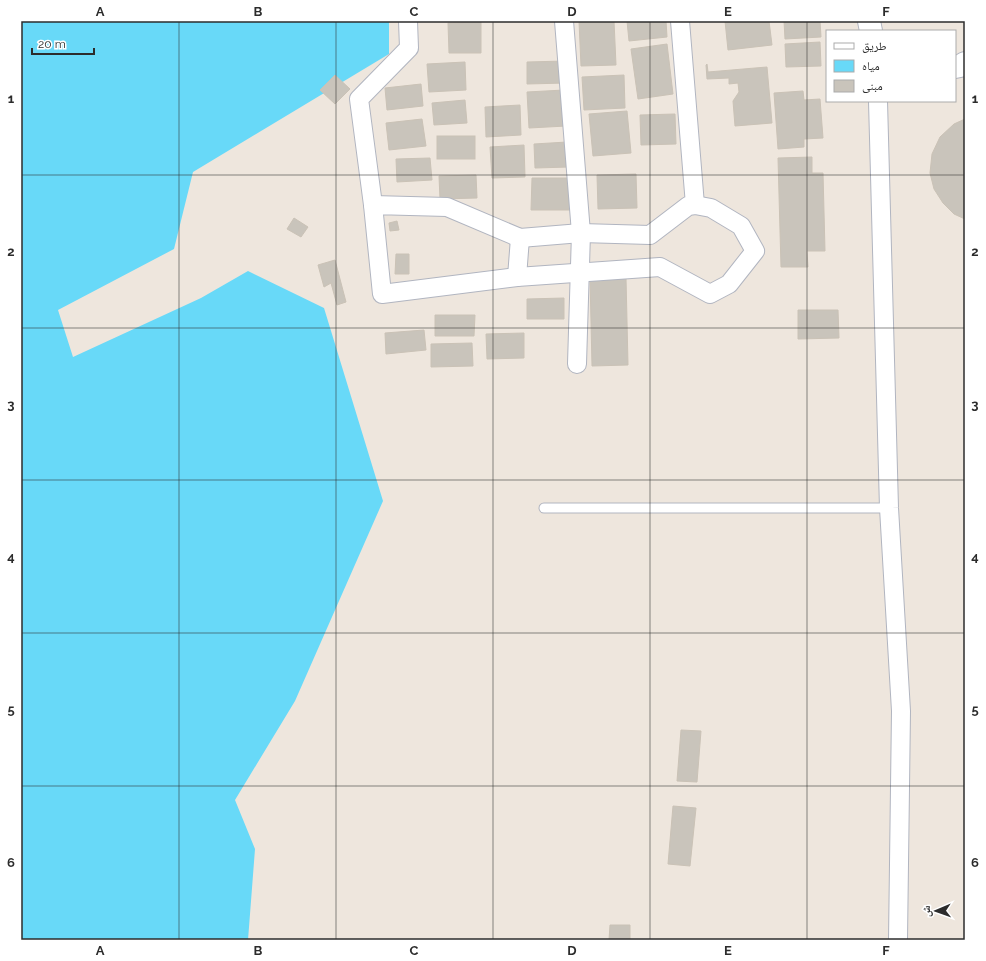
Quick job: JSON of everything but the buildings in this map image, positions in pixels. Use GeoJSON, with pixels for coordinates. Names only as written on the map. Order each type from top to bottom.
{"type":"FeatureCollection","features":[{"type":"Feature","properties":{"kind":"street"},"geometry":{"type":"LineString","coordinates":[[373,205],[447,207],[520,238],[580,233],[650,235],[688,206],[695,205],[711,208],[741,226],[755,251],[729,284],[710,294],[660,267],[518,277],[382,294],[373,205],[359,99],[409,48],[408,21]]}},
{"type":"Feature","properties":{"kind":"street"},"geometry":{"type":"LineString","coordinates":[[564,21],[580,233],[577,364]]}},
{"type":"Feature","properties":{"kind":"street"},"geometry":{"type":"LineString","coordinates":[[680,21],[695,205]]}},
{"type":"Feature","properties":{"kind":"street"},"geometry":{"type":"LineString","coordinates":[[878,102],[889,508],[900,711],[898,940]]}},
{"type":"Feature","properties":{"kind":"street"},"geometry":{"type":"LineString","coordinates":[[518,277],[520,238]]}},
{"type":"Feature","properties":{"kind":"lane"},"geometry":{"type":"LineString","coordinates":[[544,508],[889,508]]}},
{"type":"Feature","properties":{"kind":"water"},"geometry":{"type":"Polygon","coordinates":[[[21,21],[389,21],[389,54],[193,172],[174,249],[58,310],[73,357],[201,298],[248,271],[324,308],[383,501],[295,701],[235,800],[255,849],[248,940],[21,940],[21,21]]]}}]}
